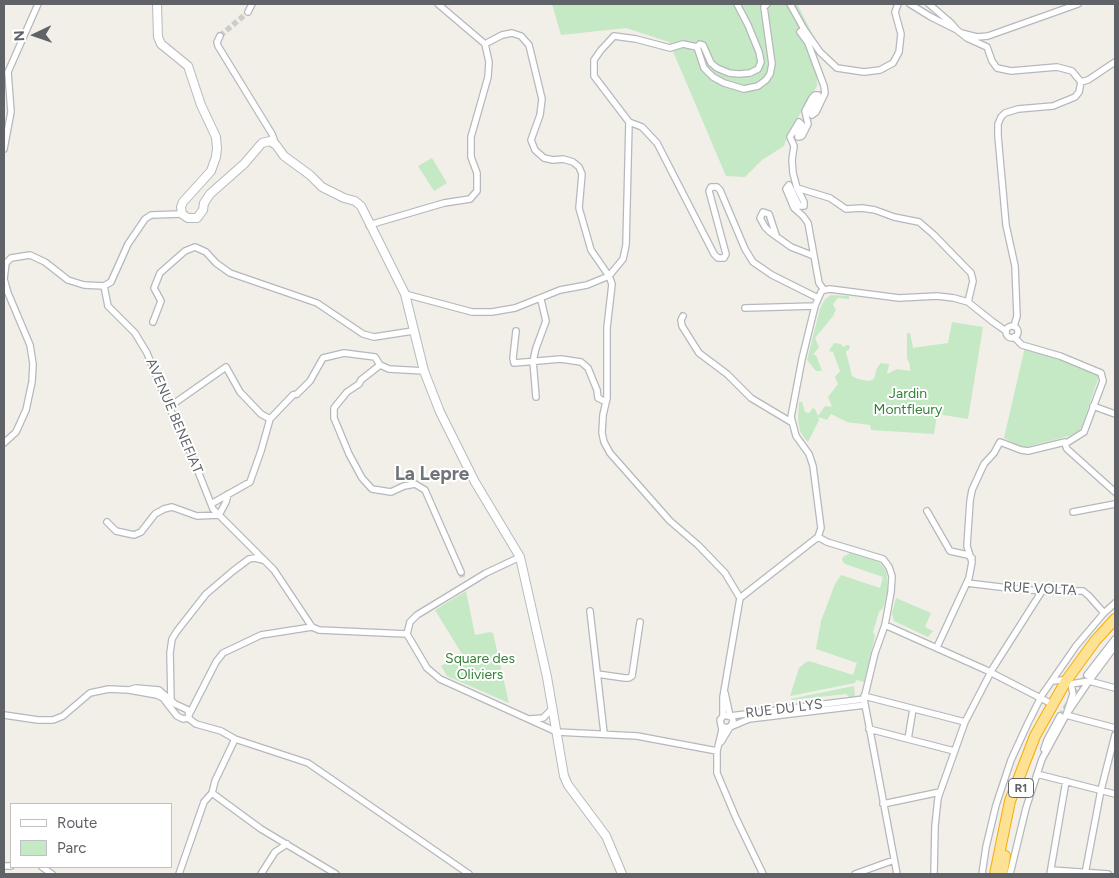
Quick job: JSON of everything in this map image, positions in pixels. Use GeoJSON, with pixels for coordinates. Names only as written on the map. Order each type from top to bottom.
{"type":"FeatureCollection","features":[{"type":"Feature","properties":{"kind":"highway","name":"R1"},"geometry":{"type":"LineString","coordinates":[[996,873],[1006,815],[1028,752],[1059,710],[1068,683],[1095,641],[1115,619]]}},
{"type":"Feature","properties":{"kind":"highway","name":"R1"},"geometry":{"type":"LineString","coordinates":[[1068,683],[1115,626]]}},
{"type":"Feature","properties":{"kind":"main road"},"geometry":{"type":"LineString","coordinates":[[157,4],[158,37],[161,44],[188,66],[201,105],[213,131],[217,148],[216,158],[211,171],[183,202],[181,207],[182,214],[188,218],[197,218],[210,194],[244,164],[262,143],[270,141],[276,145],[284,156],[310,175],[322,187],[358,203],[405,294],[424,371],[440,412],[459,447],[467,468],[520,557],[547,677],[566,780],[606,836],[622,874]]}},
{"type":"Feature","properties":{"kind":"street"},"geometry":{"type":"LineString","coordinates":[[4,149],[11,112],[8,72],[38,4]]}},
{"type":"Feature","properties":{"kind":"street"},"geometry":{"type":"LineString","coordinates":[[248,12],[252,4]]}},
{"type":"Feature","properties":{"kind":"street"},"geometry":{"type":"LineString","coordinates":[[369,225],[444,203],[470,199],[477,190],[477,173],[471,157],[472,138],[488,77],[489,62],[486,44],[438,4]]}},
{"type":"Feature","properties":{"kind":"street"},"geometry":{"type":"LineString","coordinates":[[736,4],[748,25],[759,52],[760,62],[758,69],[750,73],[739,74],[729,73],[717,68],[711,63],[703,45],[700,44],[697,47],[683,44],[670,48],[636,39],[614,36],[594,60],[594,76],[629,122],[642,127],[657,143],[706,240],[718,258],[724,258],[726,254],[709,191],[711,187],[716,187],[720,190],[752,262],[772,276],[818,298]]}},
{"type":"Feature","properties":{"kind":"street"},"geometry":{"type":"LineString","coordinates":[[697,47],[704,68],[713,77],[724,83],[744,89],[758,86],[770,74],[772,64],[764,7],[767,4]]}},
{"type":"Feature","properties":{"kind":"street"},"geometry":{"type":"LineString","coordinates":[[790,4],[804,29],[827,60],[837,68],[864,72],[880,70],[893,63],[899,52],[901,34],[895,12],[898,4]]}},
{"type":"Feature","properties":{"kind":"street"},"geometry":{"type":"LineString","coordinates":[[910,4],[958,31],[977,37],[988,36],[1025,24],[1078,4]]}},
{"type":"Feature","properties":{"kind":"street"},"geometry":{"type":"LineString","coordinates":[[929,4],[967,38],[987,47],[994,65],[1000,70],[1011,71],[1058,67],[1072,71],[1081,82]]}},
{"type":"Feature","properties":{"kind":"street"},"geometry":{"type":"LineString","coordinates":[[804,29],[800,32],[808,43],[825,93],[816,112],[812,115],[810,112],[818,95],[815,94],[812,98],[805,112],[808,124],[802,136],[798,137],[802,126],[799,122],[790,136],[794,146],[792,166],[797,188],[804,202],[803,207],[800,207],[798,204],[790,186],[788,185],[786,189],[795,211],[803,216],[808,224],[818,283],[824,290],[898,298],[937,296],[968,302],[1006,331],[1009,337],[1014,337],[1022,345],[1060,356],[1098,372],[1102,381],[1084,432],[1076,438],[1024,451],[1000,442],[994,453],[984,464],[972,490],[970,501],[967,546],[972,558],[967,583],[937,647]]}},
{"type":"Feature","properties":{"kind":"street"},"geometry":{"type":"LineString","coordinates":[[486,44],[502,35],[512,33],[521,36],[528,45],[542,99],[540,115],[531,140],[535,150],[544,158],[553,160],[563,158],[579,167],[582,179],[579,208],[591,250],[609,276],[612,284],[607,328],[606,402],[602,415],[602,432],[610,453],[670,521],[698,545],[721,569],[740,598]]}},
{"type":"Feature","properties":{"kind":"street"},"geometry":{"type":"LineString","coordinates":[[220,36],[217,42],[218,46],[272,134],[276,145]]}},
{"type":"Feature","properties":{"kind":"street"},"geometry":{"type":"LineString","coordinates":[[1081,82],[1088,80],[1115,62]]}},
{"type":"Feature","properties":{"kind":"street"},"geometry":{"type":"LineString","coordinates":[[1014,326],[1017,316],[1015,266],[1006,225],[998,124],[1000,118],[1005,113],[1018,109],[1053,106],[1075,97],[1079,92],[1081,82]]}},
{"type":"Feature","properties":{"kind":"street"},"geometry":{"type":"LineString","coordinates":[[405,294],[472,312],[492,312],[515,308],[560,290],[587,285],[609,276],[623,259],[626,245],[629,122]]}},
{"type":"Feature","properties":{"kind":"street"},"geometry":{"type":"LineString","coordinates":[[797,188],[830,198],[846,209],[862,208],[874,210],[918,222],[933,234],[971,273],[973,281],[968,302]]}},
{"type":"Feature","properties":{"kind":"street"},"geometry":{"type":"LineString","coordinates":[[4,443],[16,432],[26,410],[32,382],[33,364],[30,345],[4,279],[6,263],[11,258],[30,256],[45,262],[68,280],[84,285],[104,286],[111,282],[132,236],[145,219],[151,215],[182,214]]}},
{"type":"Feature","properties":{"kind":"street"},"geometry":{"type":"LineString","coordinates":[[776,235],[791,247],[814,256]]}},
{"type":"Feature","properties":{"kind":"street"},"geometry":{"type":"LineString","coordinates":[[153,322],[162,301],[154,288],[160,273],[185,251],[195,246],[206,252],[216,263],[230,273],[317,303],[363,334],[374,338],[413,331]]}},
{"type":"Feature","properties":{"kind":"street","name":"AVENUE BENEFIAT"},"geometry":{"type":"LineString","coordinates":[[104,286],[108,306],[135,333],[147,353],[168,407],[192,456],[212,507],[265,560],[281,580],[312,627]]}},
{"type":"Feature","properties":{"kind":"street"},"geometry":{"type":"LineString","coordinates":[[763,874],[717,773],[722,726],[720,720],[723,716],[724,686],[740,598],[818,537],[821,528],[813,466],[808,454],[796,436],[791,422],[800,366],[815,306],[824,290]]}},
{"type":"Feature","properties":{"kind":"street"},"geometry":{"type":"LineString","coordinates":[[536,397],[534,361],[536,348],[546,322],[541,300]]}},
{"type":"Feature","properties":{"kind":"street"},"geometry":{"type":"LineString","coordinates":[[745,308],[815,306]]}},
{"type":"Feature","properties":{"kind":"street"},"geometry":{"type":"LineString","coordinates":[[683,316],[681,320],[682,326],[699,353],[727,374],[751,398],[791,422]]}},
{"type":"Feature","properties":{"kind":"street"},"geometry":{"type":"LineString","coordinates":[[1006,331],[1008,327],[1014,326]]}},
{"type":"Feature","properties":{"kind":"street"},"geometry":{"type":"LineString","coordinates":[[1014,326],[1018,332],[1014,337]]}},
{"type":"Feature","properties":{"kind":"street"},"geometry":{"type":"LineString","coordinates":[[516,331],[514,363],[561,359],[581,362],[588,368],[597,390],[598,398],[606,402]]}},
{"type":"Feature","properties":{"kind":"street"},"geometry":{"type":"LineString","coordinates":[[212,507],[228,494],[250,482],[270,419],[293,395],[297,394],[310,381],[323,358],[344,353],[375,357],[380,365],[389,369],[424,371]]}},
{"type":"Feature","properties":{"kind":"street"},"geometry":{"type":"LineString","coordinates":[[380,365],[347,392],[334,408],[334,418],[349,454],[362,478],[372,489],[391,492],[404,486],[415,484],[425,490],[467,585]]}},
{"type":"Feature","properties":{"kind":"street"},"geometry":{"type":"LineString","coordinates":[[168,407],[226,367],[240,392],[261,414],[270,419]]}},
{"type":"Feature","properties":{"kind":"street"},"geometry":{"type":"LineString","coordinates":[[1094,406],[1115,414]]}},
{"type":"Feature","properties":{"kind":"street"},"geometry":{"type":"LineString","coordinates":[[1065,442],[1067,449],[1115,492]]}},
{"type":"Feature","properties":{"kind":"street"},"geometry":{"type":"LineString","coordinates":[[107,522],[116,531],[134,535],[141,532],[155,514],[164,508],[172,507],[197,516],[219,515],[228,494]]}},
{"type":"Feature","properties":{"kind":"street"},"geometry":{"type":"LineString","coordinates":[[1074,512],[1115,504]]}},
{"type":"Feature","properties":{"kind":"street"},"geometry":{"type":"LineString","coordinates":[[927,511],[950,551],[968,555],[972,558]]}},
{"type":"Feature","properties":{"kind":"street"},"geometry":{"type":"LineString","coordinates":[[818,537],[827,542],[876,556],[886,562],[889,567],[892,580],[885,624],[875,652],[864,700],[897,874]]}},
{"type":"Feature","properties":{"kind":"street"},"geometry":{"type":"LineString","coordinates":[[173,713],[170,686],[170,646],[177,631],[206,594],[244,561],[249,551],[248,544]]}},
{"type":"Feature","properties":{"kind":"street"},"geometry":{"type":"LineString","coordinates":[[520,557],[505,562],[413,618],[407,626],[407,634],[432,674],[557,732],[637,736],[718,751]]}},
{"type":"Feature","properties":{"kind":"street"},"geometry":{"type":"LineString","coordinates":[[244,561],[255,558],[265,560]]}},
{"type":"Feature","properties":{"kind":"street","name":"RUE VOLTA"},"geometry":{"type":"LineString","coordinates":[[967,583],[1042,591],[1083,591],[1104,612]]}},
{"type":"Feature","properties":{"kind":"street"},"geometry":{"type":"LineString","coordinates":[[934,874],[935,826],[940,792],[965,722],[991,672],[1042,591]]}},
{"type":"Feature","properties":{"kind":"street"},"geometry":{"type":"LineString","coordinates":[[982,874],[996,805],[1011,760],[1040,698],[1053,682],[1076,646],[1104,612],[1115,603]]}},
{"type":"Feature","properties":{"kind":"street"},"geometry":{"type":"LineString","coordinates":[[590,611],[604,733]]}},
{"type":"Feature","properties":{"kind":"street"},"geometry":{"type":"LineString","coordinates":[[597,674],[625,678],[632,676],[640,622]]}},
{"type":"Feature","properties":{"kind":"street"},"geometry":{"type":"LineString","coordinates":[[885,624],[991,672],[1059,710],[1115,728]]}},
{"type":"Feature","properties":{"kind":"street"},"geometry":{"type":"LineString","coordinates":[[4,715],[38,720],[53,720],[63,716],[85,696],[96,690],[109,689],[130,690],[157,695],[166,701],[173,713],[180,718],[189,715],[216,662],[223,653],[260,635],[312,627],[319,630],[407,634]]}},
{"type":"Feature","properties":{"kind":"street"},"geometry":{"type":"LineString","coordinates":[[1088,678],[1115,639]]}},
{"type":"Feature","properties":{"kind":"street"},"geometry":{"type":"LineString","coordinates":[[1059,710],[1115,646]]}},
{"type":"Feature","properties":{"kind":"street"},"geometry":{"type":"LineString","coordinates":[[1053,682],[1059,680],[1068,683],[1088,678],[1115,688]]}},
{"type":"Feature","properties":{"kind":"street"},"geometry":{"type":"LineString","coordinates":[[1012,874],[1023,817],[1047,740],[1059,710],[1073,694],[1068,683]]}},
{"type":"Feature","properties":{"kind":"street"},"geometry":{"type":"LineString","coordinates":[[161,691],[170,686]]}},
{"type":"Feature","properties":{"kind":"street"},"geometry":{"type":"LineString","coordinates":[[718,751],[733,721],[730,716],[724,686]]}},
{"type":"Feature","properties":{"kind":"street"},"geometry":{"type":"LineString","coordinates":[[130,690],[136,688],[161,691],[171,700],[186,708],[196,724],[221,731],[236,739],[308,764],[468,874]]}},
{"type":"Feature","properties":{"kind":"street"},"geometry":{"type":"LineString","coordinates":[[1030,693],[1048,688]]}},
{"type":"Feature","properties":{"kind":"street"},"geometry":{"type":"LineString","coordinates":[[1048,688],[1048,697],[1059,710]]}},
{"type":"Feature","properties":{"kind":"street"},"geometry":{"type":"LineString","coordinates":[[864,700],[913,709],[965,722]]}},
{"type":"Feature","properties":{"kind":"street","name":"RUE DU LYS"},"geometry":{"type":"LineString","coordinates":[[730,727],[753,718],[864,700]]}},
{"type":"Feature","properties":{"kind":"street","name":"RUE DU LYS"},"geometry":{"type":"LineString","coordinates":[[730,716],[838,705]]}},
{"type":"Feature","properties":{"kind":"street"},"geometry":{"type":"LineString","coordinates":[[528,719],[543,718],[552,709]]}},
{"type":"Feature","properties":{"kind":"street"},"geometry":{"type":"LineString","coordinates":[[908,739],[913,709]]}},
{"type":"Feature","properties":{"kind":"street"},"geometry":{"type":"LineString","coordinates":[[723,716],[730,716]]}},
{"type":"Feature","properties":{"kind":"street"},"geometry":{"type":"LineString","coordinates":[[722,726],[730,727]]}},
{"type":"Feature","properties":{"kind":"street"},"geometry":{"type":"LineString","coordinates":[[869,729],[954,751]]}},
{"type":"Feature","properties":{"kind":"street"},"geometry":{"type":"LineString","coordinates":[[1085,873],[1101,790],[1115,735]]}},
{"type":"Feature","properties":{"kind":"street"},"geometry":{"type":"LineString","coordinates":[[180,874],[204,802],[212,793],[215,781],[236,739]]}},
{"type":"Feature","properties":{"kind":"street"},"geometry":{"type":"LineString","coordinates":[[1037,774],[1115,794]]}},
{"type":"Feature","properties":{"kind":"street"},"geometry":{"type":"LineString","coordinates":[[1066,781],[1051,872],[1108,874]]}},
{"type":"Feature","properties":{"kind":"street"},"geometry":{"type":"LineString","coordinates":[[883,804],[940,792]]}},
{"type":"Feature","properties":{"kind":"street"},"geometry":{"type":"LineString","coordinates":[[212,793],[243,817],[336,874]]}},
{"type":"Feature","properties":{"kind":"street"},"geometry":{"type":"LineString","coordinates":[[261,874],[275,852],[287,844]]}},
{"type":"Feature","properties":{"kind":"street"},"geometry":{"type":"LineString","coordinates":[[855,874],[894,860]]}},
{"type":"Feature","properties":{"kind":"street"},"geometry":{"type":"LineString","coordinates":[[44,871],[49,871],[52,874]]}},
{"type":"Feature","properties":{"kind":"green space"},"geometry":{"type":"Polygon","coordinates":[[[552,4],[797,4],[816,41],[817,86],[789,132],[784,146],[762,160],[745,177],[726,176],[669,42],[626,28],[561,35],[552,4]]]}},
{"type":"Feature","properties":{"kind":"green space"},"geometry":{"type":"Polygon","coordinates":[[[432,158],[447,183],[434,191],[418,166],[432,158]]]}},
{"type":"Feature","properties":{"kind":"green space"},"geometry":{"type":"Polygon","coordinates":[[[831,295],[849,296],[849,299],[838,298],[833,304],[836,310],[834,315],[815,338],[819,347],[813,355],[816,355],[822,371],[816,371],[807,360],[820,309],[825,299],[831,295]]]}},
{"type":"Feature","properties":{"kind":"green space","name":"Jardin Montfleury"},"geometry":{"type":"Polygon","coordinates":[[[952,322],[983,327],[968,419],[937,414],[934,434],[871,430],[870,425],[847,422],[831,414],[827,420],[818,417],[819,420],[808,442],[805,439],[800,431],[798,420],[799,402],[802,402],[805,412],[809,413],[813,408],[818,416],[825,406],[832,407],[828,397],[838,384],[835,377],[840,371],[833,352],[829,351],[834,343],[841,344],[844,347],[849,345],[850,348],[846,352],[852,376],[869,381],[874,379],[877,368],[881,363],[889,364],[887,374],[897,369],[910,371],[907,358],[907,333],[910,333],[913,348],[948,343],[952,322]]]}},
{"type":"Feature","properties":{"kind":"green space"},"geometry":{"type":"Polygon","coordinates":[[[1025,347],[1058,357],[1098,375],[1098,379],[1079,431],[1069,436],[1022,448],[1004,438],[1025,347]]]}},
{"type":"Feature","properties":{"kind":"green space"},"geometry":{"type":"Polygon","coordinates":[[[850,553],[879,562],[887,575],[887,593],[873,632],[875,636],[864,682],[856,680],[855,683],[790,696],[799,668],[809,661],[853,675],[857,663],[816,649],[821,621],[835,584],[841,575],[880,588],[883,577],[845,564],[842,560],[843,557],[850,553]]]}},
{"type":"Feature","properties":{"kind":"green space","name":"Square des Oliviers"},"geometry":{"type":"Polygon","coordinates":[[[466,591],[475,635],[493,633],[509,703],[447,676],[441,666],[462,654],[435,610],[466,591]]]}},
{"type":"Feature","properties":{"kind":"green space"},"geometry":{"type":"Polygon","coordinates":[[[896,598],[931,613],[925,627],[933,631],[928,637],[894,621],[892,613],[896,598]]]}},
{"type":"Feature","properties":{"kind":"green space"},"geometry":{"type":"Polygon","coordinates":[[[854,686],[855,696],[850,698],[846,694],[790,699],[854,686]]]}},
{"type":"Feature","properties":{"kind":"tunnel"},"geometry":{"type":"LineString","coordinates":[[220,36],[248,12]]}},
{"type":"Feature","properties":{"kind":"tunnel"},"geometry":{"type":"LineString","coordinates":[[461,572],[463,578]]}},
{"type":"Feature","properties":{"kind":"tunnel"},"geometry":{"type":"LineString","coordinates":[[1060,716],[1087,675]]}},
{"type":"Feature","properties":{"kind":"district","name":"La Lepre"},"geometry":{"type":"Point","coordinates":[432,474]}}]}
